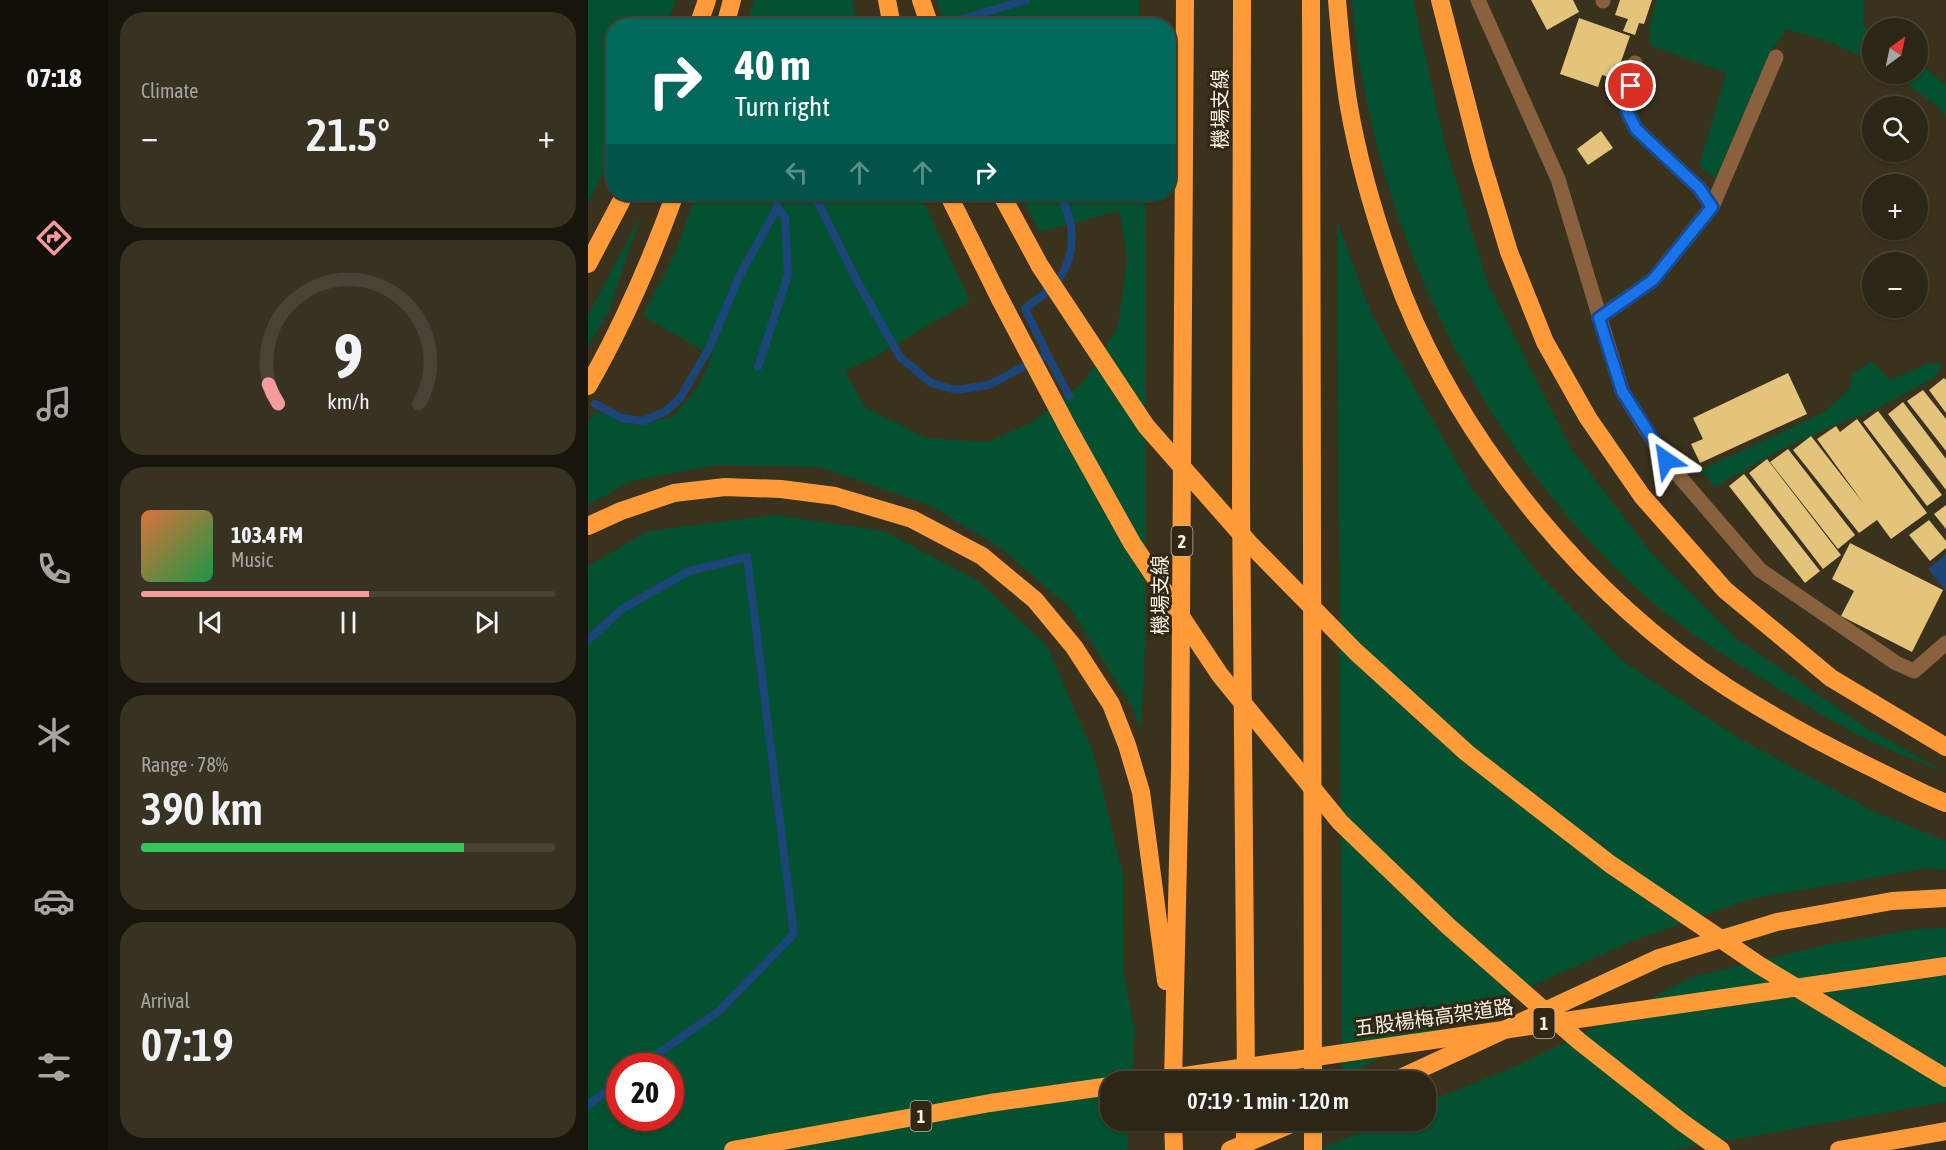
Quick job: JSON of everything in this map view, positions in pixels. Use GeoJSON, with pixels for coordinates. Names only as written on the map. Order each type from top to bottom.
{"type":"FeatureCollection","features":[{"type":"Feature","properties":{"kind":"highway"},"geometry":{"type":"LineString","coordinates":[[701,18],[707,0]]}},
{"type":"Feature","properties":{"kind":"highway"},"geometry":{"type":"LineString","coordinates":[[727,18],[732,0]]}},
{"type":"Feature","properties":{"kind":"highway"},"geometry":{"type":"LineString","coordinates":[[887,0],[890,18]]}},
{"type":"Feature","properties":{"kind":"highway"},"geometry":{"type":"LineString","coordinates":[[921,0],[927,18]]}},
{"type":"Feature","properties":{"kind":"highway","name":"機場支線"},"geometry":{"type":"LineString","coordinates":[[1173,1071],[1180,759],[1185,0]]}},
{"type":"Feature","properties":{"kind":"highway","name":"機場支線"},"geometry":{"type":"LineString","coordinates":[[1242,0],[1241,499],[1246,1071]]}},
{"type":"Feature","properties":{"kind":"highway"},"geometry":{"type":"LineString","coordinates":[[1311,0],[1313,1071]]}},
{"type":"Feature","properties":{"kind":"highway"},"geometry":{"type":"LineString","coordinates":[[1337,0],[1352,117],[1368,190],[1404,297],[1442,377],[1495,463],[1549,530],[1606,589],[1664,641],[1726,687],[1808,736],[1946,803]]}},
{"type":"Feature","properties":{"kind":"highway"},"geometry":{"type":"LineString","coordinates":[[1440,0],[1481,159],[1509,252],[1545,342],[1588,418],[1642,496],[1725,590],[1831,678],[1946,747]]}},
{"type":"Feature","properties":{"kind":"highway"},"geometry":{"type":"LineString","coordinates":[[588,264],[621,201]]}},
{"type":"Feature","properties":{"kind":"highway"},"geometry":{"type":"LineString","coordinates":[[588,386],[610,347],[655,249],[672,201]]}},
{"type":"Feature","properties":{"kind":"highway"},"geometry":{"type":"LineString","coordinates":[[951,201],[1069,430],[1132,543],[1220,675],[1341,822],[1448,926],[1579,1041],[1683,1124],[1720,1150]]}},
{"type":"Feature","properties":{"kind":"highway"},"geometry":{"type":"LineString","coordinates":[[1005,201],[1040,266],[1146,426],[1249,543],[1356,652],[1467,753],[1620,871],[1759,965],[1946,1078]]}},
{"type":"Feature","properties":{"kind":"highway"},"geometry":{"type":"LineString","coordinates":[[588,526],[621,511],[674,493],[725,487],[781,489],[835,496],[912,519],[982,556],[1035,600],[1074,646],[1111,704],[1130,754],[1141,792],[1173,1037]]}},
{"type":"Feature","properties":{"kind":"highway"},"geometry":{"type":"LineString","coordinates":[[1416,1071],[1659,958],[1777,922],[1892,901],[1946,898]]}},
{"type":"Feature","properties":{"kind":"highway","name":"五股楊梅高架道路"},"geometry":{"type":"LineString","coordinates":[[1218,1071],[1946,966]]}},
{"type":"Feature","properties":{"kind":"highway","name":"1"},"geometry":{"type":"LineString","coordinates":[[733,1150],[990,1104],[1100,1088]]}},
{"type":"Feature","properties":{"kind":"highway"},"geometry":{"type":"LineString","coordinates":[[1173,1131],[1174,1150]]}},
{"type":"Feature","properties":{"kind":"highway"},"geometry":{"type":"LineString","coordinates":[[1245,1131],[1245,1150]]}},
{"type":"Feature","properties":{"kind":"highway"},"geometry":{"type":"LineString","coordinates":[[1230,1150],[1275,1131]]}},
{"type":"Feature","properties":{"kind":"highway"},"geometry":{"type":"LineString","coordinates":[[1313,1131],[1313,1150]]}},
{"type":"Feature","properties":{"kind":"highway"},"geometry":{"type":"LineString","coordinates":[[1839,1150],[1946,1131]]}},
{"type":"Feature","properties":{"kind":"lane"},"geometry":{"type":"LineString","coordinates":[[1478,0],[1558,179],[1622,391],[1659,451],[1760,570],[1896,663],[1914,671],[1946,643]]}},
{"type":"Feature","properties":{"kind":"lane"},"geometry":{"type":"LineString","coordinates":[[1599,318],[1653,280],[1712,207],[1776,57]]}},
{"type":"Feature","properties":{"kind":"lane"},"geometry":{"type":"LineString","coordinates":[[1635,63],[1626,109],[1636,129],[1699,188],[1712,207]]}},
{"type":"Feature","properties":{"kind":"green space"},"geometry":{"type":"Polygon","coordinates":[[[588,0],[676,0],[669,18],[606,18],[606,167],[588,203],[588,0]]]}},
{"type":"Feature","properties":{"kind":"green space"},"geometry":{"type":"Polygon","coordinates":[[[754,0],[852,0],[856,18],[749,18],[754,0]]]}},
{"type":"Feature","properties":{"kind":"green space"},"geometry":{"type":"Polygon","coordinates":[[[937,0],[1139,0],[1139,18],[942,18],[937,0]]]}},
{"type":"Feature","properties":{"kind":"green space"},"geometry":{"type":"Polygon","coordinates":[[[1352,0],[1413,0],[1445,145],[1488,284],[1570,447],[1652,554],[1737,639],[1867,728],[1946,773],[1878,745],[1843,727],[1683,627],[1644,595],[1585,536],[1531,471],[1484,400],[1443,324],[1409,246],[1382,165],[1363,83],[1352,0]]]}},
{"type":"Feature","properties":{"kind":"green space"},"geometry":{"type":"Polygon","coordinates":[[[1657,0],[1863,0],[1862,56],[1830,42],[1787,29],[1770,52],[1715,179],[1699,166],[1726,73],[1650,45],[1649,27],[1657,0]]]}},
{"type":"Feature","properties":{"kind":"green space"},"geometry":{"type":"Polygon","coordinates":[[[1928,71],[1946,85],[1946,116],[1928,99],[1928,96],[1923,96],[1907,84],[1928,84],[1928,71]]]}},
{"type":"Feature","properties":{"kind":"green space"},"geometry":{"type":"Polygon","coordinates":[[[694,201],[923,201],[970,301],[876,356],[845,371],[865,407],[927,438],[988,442],[1032,422],[1083,383],[1118,326],[1127,257],[1119,211],[1040,232],[1023,201],[1145,201],[1146,624],[1141,728],[1129,702],[1070,608],[1002,549],[929,505],[820,467],[717,465],[631,481],[588,505],[588,422],[595,411],[636,425],[672,417],[697,388],[712,356],[643,316],[676,251],[694,201]]]}},
{"type":"Feature","properties":{"kind":"green space"},"geometry":{"type":"Polygon","coordinates":[[[641,214],[609,311],[588,346],[588,315],[641,214]]]}},
{"type":"Feature","properties":{"kind":"green space"},"geometry":{"type":"Polygon","coordinates":[[[1337,221],[1371,313],[1473,490],[1538,573],[1623,661],[1735,736],[1875,812],[1946,841],[1946,870],[1927,868],[1750,899],[1632,941],[1469,1014],[1354,1071],[1342,1071],[1337,221]]]}},
{"type":"Feature","properties":{"kind":"green space"},"geometry":{"type":"Polygon","coordinates":[[[1872,361],[1890,380],[1929,363],[1942,365],[1934,378],[1868,413],[1844,421],[1782,449],[1714,487],[1701,470],[1824,412],[1849,389],[1851,375],[1872,361]]]}},
{"type":"Feature","properties":{"kind":"green space"},"geometry":{"type":"Polygon","coordinates":[[[774,515],[884,531],[977,580],[1047,646],[1093,752],[1123,875],[1124,974],[1135,1032],[1133,1071],[1100,1071],[1100,1131],[1128,1131],[1127,1150],[588,1150],[588,566],[648,531],[774,515]]]}},
{"type":"Feature","properties":{"kind":"green space"},"geometry":{"type":"Polygon","coordinates":[[[1946,928],[1946,1102],[1673,1150],[1318,1150],[1363,1131],[1436,1131],[1436,1098],[1530,1060],[1692,977],[1825,945],[1916,929],[1946,928]]]}},
{"type":"Feature","properties":{"kind":"water"},"geometry":{"type":"Polygon","coordinates":[[[1946,554],[1946,591],[1928,569],[1946,554]]]}},
{"type":"Feature","properties":{"kind":"building"},"geometry":{"type":"Polygon","coordinates":[[[1531,0],[1573,0],[1579,12],[1547,30],[1531,0]]]}},
{"type":"Feature","properties":{"kind":"building"},"geometry":{"type":"Polygon","coordinates":[[[1620,0],[1652,0],[1644,24],[1639,23],[1635,35],[1623,31],[1628,19],[1615,15],[1620,0]]]}},
{"type":"Feature","properties":{"kind":"building"},"geometry":{"type":"Polygon","coordinates":[[[1579,18],[1630,36],[1615,79],[1602,75],[1598,87],[1560,74],[1579,18]]]}},
{"type":"Feature","properties":{"kind":"building"},"geometry":{"type":"Polygon","coordinates":[[[1601,131],[1613,148],[1588,165],[1577,149],[1601,131]]]}},
{"type":"Feature","properties":{"kind":"building"},"geometry":{"type":"Polygon","coordinates":[[[1788,373],[1807,414],[1700,463],[1691,444],[1703,439],[1693,418],[1788,373]]]}},
{"type":"Feature","properties":{"kind":"building"},"geometry":{"type":"Polygon","coordinates":[[[1944,378],[1946,380],[1946,413],[1929,390],[1944,378]]]}},
{"type":"Feature","properties":{"kind":"building"},"geometry":{"type":"Polygon","coordinates":[[[1923,390],[1946,419],[1946,451],[1907,401],[1923,390]]]}},
{"type":"Feature","properties":{"kind":"building"},"geometry":{"type":"Polygon","coordinates":[[[1903,402],[1946,459],[1946,490],[1888,414],[1903,402]]]}},
{"type":"Feature","properties":{"kind":"building"},"geometry":{"type":"Polygon","coordinates":[[[1878,411],[1942,495],[1927,506],[1863,422],[1878,411]]]}},
{"type":"Feature","properties":{"kind":"building"},"geometry":{"type":"Polygon","coordinates":[[[1857,419],[1927,513],[1891,539],[1877,520],[1859,533],[1793,450],[1811,436],[1864,504],[1817,439],[1836,426],[1840,432],[1857,419]]]}},
{"type":"Feature","properties":{"kind":"building"},"geometry":{"type":"Polygon","coordinates":[[[1788,449],[1855,535],[1838,549],[1770,462],[1788,449]]]}},
{"type":"Feature","properties":{"kind":"building"},"geometry":{"type":"Polygon","coordinates":[[[1767,459],[1841,555],[1823,569],[1749,473],[1767,459]]]}},
{"type":"Feature","properties":{"kind":"building"},"geometry":{"type":"Polygon","coordinates":[[[1744,474],[1820,571],[1805,583],[1729,486],[1744,474]]]}},
{"type":"Feature","properties":{"kind":"building"},"geometry":{"type":"Polygon","coordinates":[[[1946,505],[1946,529],[1934,514],[1946,505]]]}},
{"type":"Feature","properties":{"kind":"building"},"geometry":{"type":"Polygon","coordinates":[[[1929,520],[1946,541],[1946,548],[1930,561],[1909,535],[1929,520]]]}},
{"type":"Feature","properties":{"kind":"building"},"geometry":{"type":"Polygon","coordinates":[[[1850,543],[1943,590],[1912,652],[1841,616],[1854,591],[1832,579],[1850,543]]]}},
{"type":"Feature","properties":{"kind":"waterway"},"geometry":{"type":"LineString","coordinates":[[966,18],[1026,0]]}},
{"type":"Feature","properties":{"kind":"waterway"},"geometry":{"type":"LineString","coordinates":[[777,201],[777,208]]}},
{"type":"Feature","properties":{"kind":"waterway"},"geometry":{"type":"LineString","coordinates":[[817,201],[855,277],[900,357],[931,383],[956,390],[989,385],[1047,354],[1069,396]]}},
{"type":"Feature","properties":{"kind":"waterway"},"geometry":{"type":"LineString","coordinates":[[1047,354],[1025,309],[1054,285],[1067,264],[1072,240],[1069,216],[1062,201]]}},
{"type":"Feature","properties":{"kind":"waterway"},"geometry":{"type":"LineString","coordinates":[[595,404],[622,418],[643,421],[666,411],[680,398],[709,348],[739,277],[777,208],[785,217],[788,275],[758,367]]}},
{"type":"Feature","properties":{"kind":"waterway"},"geometry":{"type":"LineString","coordinates":[[588,640],[622,609],[689,571],[747,557],[794,934],[719,1011],[659,1053]]}},
{"type":"Feature","properties":{"kind":"waterway"},"geometry":{"type":"LineString","coordinates":[[588,1105],[606,1092]]}},
{"type":"Feature","properties":{"kind":"route"},"geometry":{"type":"LineString","coordinates":[[1631,86],[1626,109],[1636,129],[1699,188],[1712,207],[1653,280],[1599,318],[1622,391],[1666,460]]}}]}
